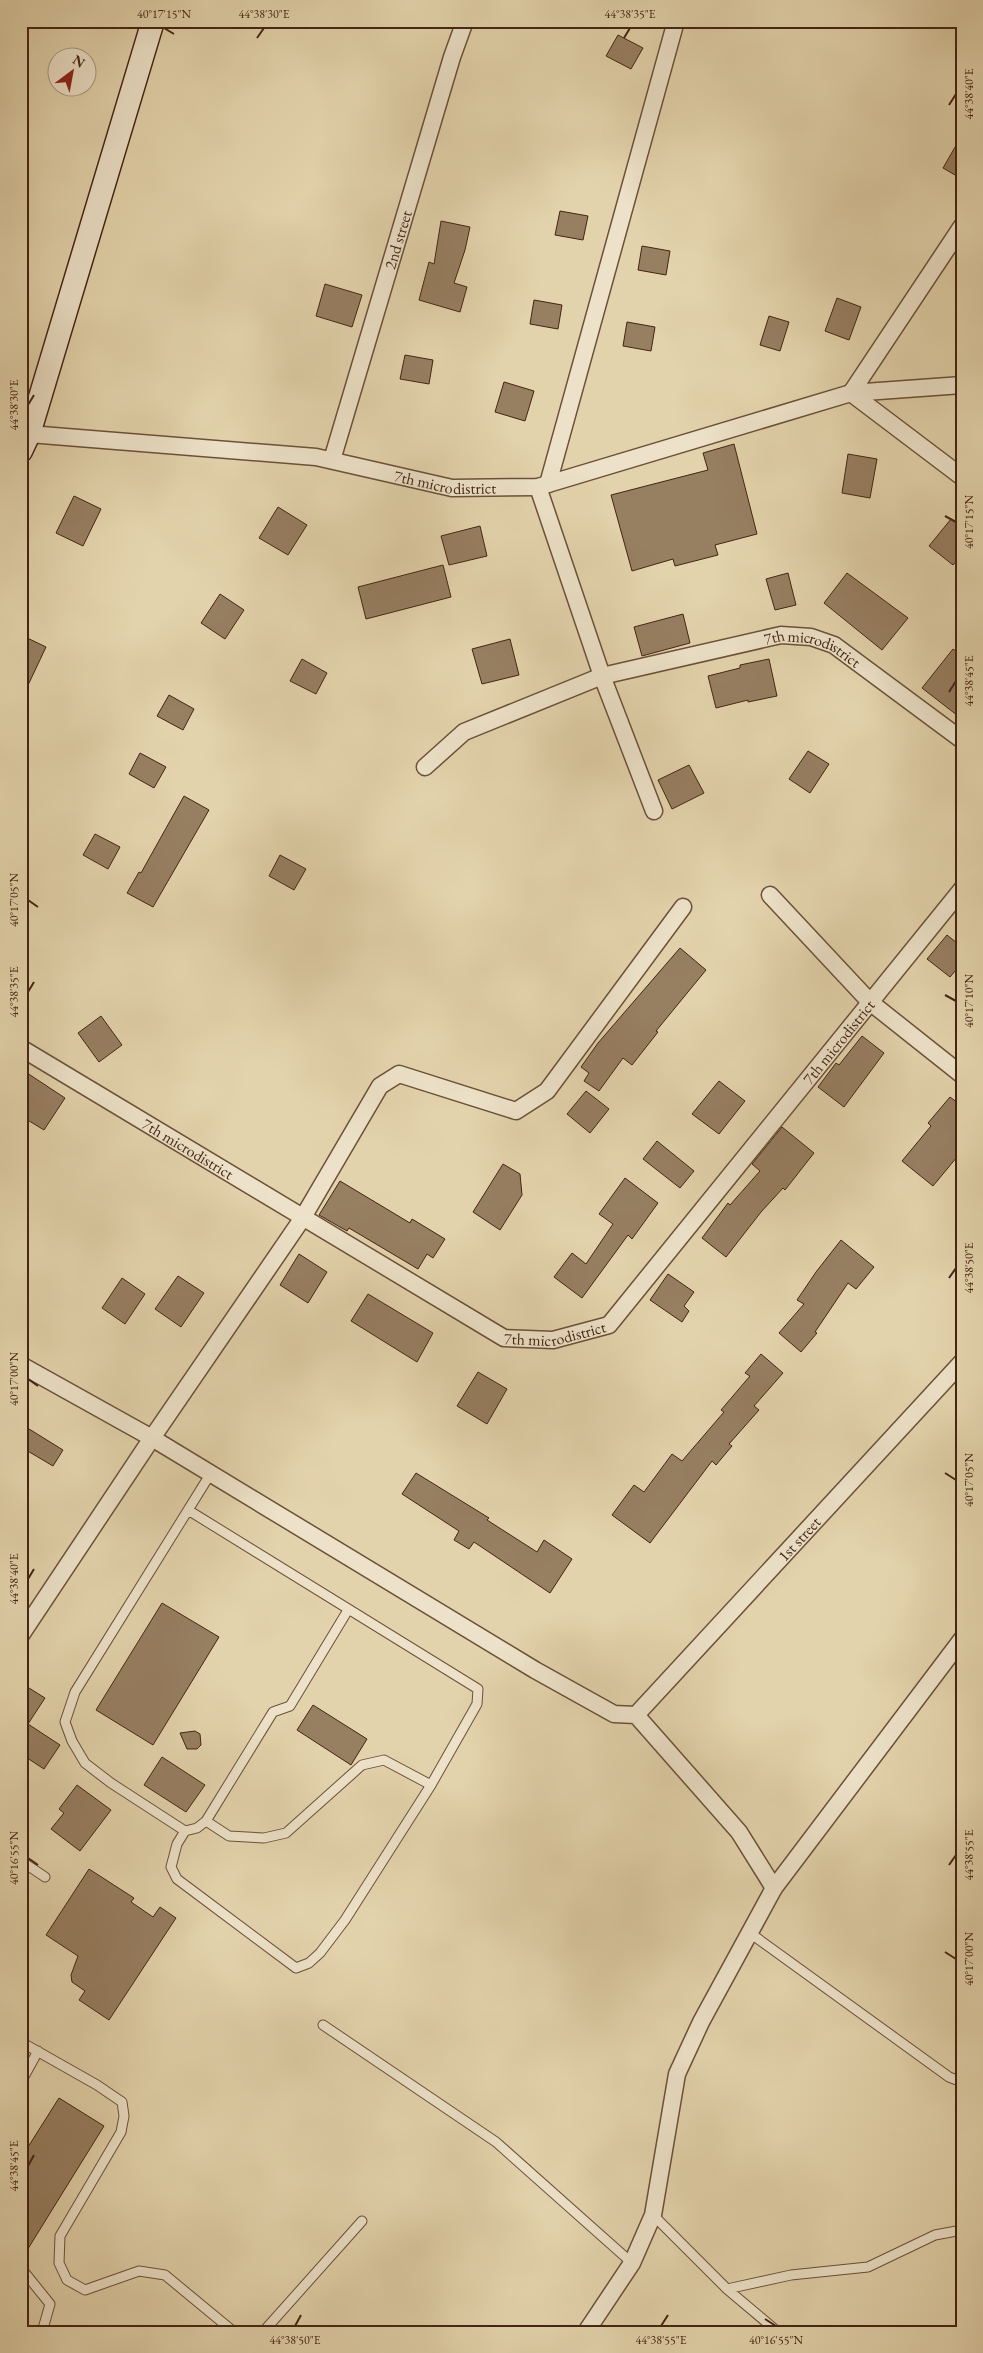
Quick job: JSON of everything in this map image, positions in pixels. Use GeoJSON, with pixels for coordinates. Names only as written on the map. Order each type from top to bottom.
{"type":"FeatureCollection","features":[{"type":"Feature","properties":{"kind":"main road"},"geometry":{"type":"LineString","coordinates":[[25,442],[153,21]]}},
{"type":"Feature","properties":{"kind":"street","name":"2nd street"},"geometry":{"type":"LineString","coordinates":[[332,460],[449,66],[465,21]]}},
{"type":"Feature","properties":{"kind":"street"},"geometry":{"type":"LineString","coordinates":[[654,811],[602,676],[543,485],[676,21]]}},
{"type":"Feature","properties":{"kind":"street"},"geometry":{"type":"LineString","coordinates":[[962,226],[851,393],[962,478]]}},
{"type":"Feature","properties":{"kind":"street","name":"7th microdistrict"},"geometry":{"type":"LineString","coordinates":[[25,442],[332,460],[452,488],[543,485],[851,393],[962,385]]}},
{"type":"Feature","properties":{"kind":"street","name":"7th microdistrict"},"geometry":{"type":"LineString","coordinates":[[425,768],[464,732],[602,676],[781,635],[811,637],[834,645],[962,740]]}},
{"type":"Feature","properties":{"kind":"street","name":"7th microdistrict"},"geometry":{"type":"LineString","coordinates":[[21,1048],[302,1219],[504,1338],[553,1340],[609,1325],[962,889]]}},
{"type":"Feature","properties":{"kind":"street"},"geometry":{"type":"LineString","coordinates":[[770,895],[870,1002],[962,1075]]}},
{"type":"Feature","properties":{"kind":"street"},"geometry":{"type":"LineString","coordinates":[[21,1635],[152,1438],[302,1219],[380,1086],[399,1074],[516,1111],[547,1091],[684,907]]}},
{"type":"Feature","properties":{"kind":"street","name":"1st street"},"geometry":{"type":"LineString","coordinates":[[636,1715],[962,1362]]}},
{"type":"Feature","properties":{"kind":"street"},"geometry":{"type":"LineString","coordinates":[[21,1364],[152,1438],[535,1670],[614,1714],[636,1715],[739,1832],[774,1888]]}},
{"type":"Feature","properties":{"kind":"street"},"geometry":{"type":"LineString","coordinates":[[586,2332],[632,2262],[653,2215],[677,2074],[701,2022],[774,1888],[962,1639]]}},
{"type":"Feature","properties":{"kind":"lane"},"geometry":{"type":"LineString","coordinates":[[185,1831],[111,1783],[85,1763],[72,1741],[65,1722],[75,1692],[211,1474]]}},
{"type":"Feature","properties":{"kind":"lane"},"geometry":{"type":"LineString","coordinates":[[188,1510],[478,1689],[478,1704],[431,1785],[345,1920],[320,1953],[309,1963],[296,1968],[177,1878],[171,1867],[177,1844],[185,1831],[197,1828],[206,1821],[273,1712],[290,1706],[348,1610]]}},
{"type":"Feature","properties":{"kind":"lane"},"geometry":{"type":"LineString","coordinates":[[206,1821],[229,1836],[264,1838],[286,1833],[362,1765],[384,1760],[431,1785]]}},
{"type":"Feature","properties":{"kind":"lane"},"geometry":{"type":"LineString","coordinates":[[21,1861],[45,1877]]}},
{"type":"Feature","properties":{"kind":"lane"},"geometry":{"type":"LineString","coordinates":[[750,1932],[949,2077],[962,2082]]}},
{"type":"Feature","properties":{"kind":"lane"},"geometry":{"type":"LineString","coordinates":[[323,2025],[496,2142],[632,2262]]}},
{"type":"Feature","properties":{"kind":"lane"},"geometry":{"type":"LineString","coordinates":[[21,2042],[98,2085],[122,2102],[124,2116],[121,2132],[60,2236],[60,2263],[67,2280],[85,2290],[139,2271],[165,2276],[234,2332]]}},
{"type":"Feature","properties":{"kind":"lane"},"geometry":{"type":"LineString","coordinates":[[21,2082],[38,2051]]}},
{"type":"Feature","properties":{"kind":"lane"},"geometry":{"type":"LineString","coordinates":[[653,2215],[727,2289],[778,2332]]}},
{"type":"Feature","properties":{"kind":"lane"},"geometry":{"type":"LineString","coordinates":[[264,2332],[362,2221]]}},
{"type":"Feature","properties":{"kind":"lane"},"geometry":{"type":"LineString","coordinates":[[727,2289],[791,2275],[868,2266],[935,2235],[962,2230]]}},
{"type":"Feature","properties":{"kind":"lane"},"geometry":{"type":"LineString","coordinates":[[21,2268],[50,2304],[42,2332]]}},
{"type":"Feature","properties":{"kind":"building"},"geometry":{"type":"Polygon","coordinates":[[[618,35],[643,48],[631,69],[606,56],[618,35]]]}},
{"type":"Feature","properties":{"kind":"building"},"geometry":{"type":"Polygon","coordinates":[[[962,135],[962,179],[943,168],[962,135]]]}},
{"type":"Feature","properties":{"kind":"building"},"geometry":{"type":"Polygon","coordinates":[[[560,211],[588,216],[583,240],[555,235],[560,211]]]}},
{"type":"Feature","properties":{"kind":"building"},"geometry":{"type":"Polygon","coordinates":[[[441,221],[470,227],[465,250],[454,283],[467,287],[460,312],[419,300],[429,262],[434,264],[441,221]]]}},
{"type":"Feature","properties":{"kind":"building"},"geometry":{"type":"Polygon","coordinates":[[[642,246],[670,251],[666,275],[638,270],[642,246]]]}},
{"type":"Feature","properties":{"kind":"building"},"geometry":{"type":"Polygon","coordinates":[[[325,284],[362,295],[352,327],[316,316],[325,284]]]}},
{"type":"Feature","properties":{"kind":"building"},"geometry":{"type":"Polygon","coordinates":[[[837,298],[861,307],[849,340],[825,331],[837,298]]]}},
{"type":"Feature","properties":{"kind":"building"},"geometry":{"type":"Polygon","coordinates":[[[534,300],[562,305],[558,329],[530,324],[534,300]]]}},
{"type":"Feature","properties":{"kind":"building"},"geometry":{"type":"Polygon","coordinates":[[[769,316],[789,322],[780,351],[760,345],[769,316]]]}},
{"type":"Feature","properties":{"kind":"building"},"geometry":{"type":"Polygon","coordinates":[[[627,322],[655,327],[651,351],[623,346],[627,322]]]}},
{"type":"Feature","properties":{"kind":"building"},"geometry":{"type":"Polygon","coordinates":[[[405,355],[433,360],[429,384],[400,379],[405,355]]]}},
{"type":"Feature","properties":{"kind":"building"},"geometry":{"type":"Polygon","coordinates":[[[504,382],[534,391],[525,421],[495,412],[504,382]]]}},
{"type":"Feature","properties":{"kind":"building"},"geometry":{"type":"Polygon","coordinates":[[[734,444],[757,534],[715,545],[718,555],[675,566],[673,559],[632,571],[611,495],[708,470],[703,453],[734,444]]]}},
{"type":"Feature","properties":{"kind":"building"},"geometry":{"type":"Polygon","coordinates":[[[848,454],[877,459],[870,498],[842,493],[848,454]]]}},
{"type":"Feature","properties":{"kind":"building"},"geometry":{"type":"Polygon","coordinates":[[[74,496],[101,509],[83,546],[56,533],[74,496]]]}},
{"type":"Feature","properties":{"kind":"building"},"geometry":{"type":"Polygon","coordinates":[[[278,507],[307,525],[288,555],[259,538],[278,507]]]}},
{"type":"Feature","properties":{"kind":"building"},"geometry":{"type":"Polygon","coordinates":[[[951,519],[962,527],[962,554],[953,565],[929,546],[951,519]]]}},
{"type":"Feature","properties":{"kind":"building"},"geometry":{"type":"Polygon","coordinates":[[[480,526],[487,556],[449,565],[441,536],[480,526]]]}},
{"type":"Feature","properties":{"kind":"building"},"geometry":{"type":"Polygon","coordinates":[[[443,565],[451,597],[366,619],[358,587],[443,565]]]}},
{"type":"Feature","properties":{"kind":"building"},"geometry":{"type":"Polygon","coordinates":[[[788,573],[796,605],[775,610],[766,579],[788,573]]]}},
{"type":"Feature","properties":{"kind":"building"},"geometry":{"type":"Polygon","coordinates":[[[847,573],[908,618],[882,650],[824,603],[847,573]]]}},
{"type":"Feature","properties":{"kind":"building"},"geometry":{"type":"Polygon","coordinates":[[[220,594],[244,610],[225,639],[201,623],[220,594]]]}},
{"type":"Feature","properties":{"kind":"building"},"geometry":{"type":"Polygon","coordinates":[[[683,614],[690,643],[642,656],[634,627],[683,614]]]}},
{"type":"Feature","properties":{"kind":"building"},"geometry":{"type":"Polygon","coordinates":[[[21,635],[46,647],[21,700],[21,635]]]}},
{"type":"Feature","properties":{"kind":"building"},"geometry":{"type":"Polygon","coordinates":[[[510,639],[519,675],[482,684],[472,649],[510,639]]]}},
{"type":"Feature","properties":{"kind":"building"},"geometry":{"type":"Polygon","coordinates":[[[953,649],[962,656],[962,719],[922,688],[953,649]]]}},
{"type":"Feature","properties":{"kind":"building"},"geometry":{"type":"Polygon","coordinates":[[[302,659],[327,673],[316,694],[290,681],[302,659]]]}},
{"type":"Feature","properties":{"kind":"building"},"geometry":{"type":"Polygon","coordinates":[[[769,659],[777,696],[748,702],[748,700],[716,708],[708,676],[740,668],[740,665],[769,659]]]}},
{"type":"Feature","properties":{"kind":"building"},"geometry":{"type":"Polygon","coordinates":[[[169,695],[194,709],[183,730],[157,716],[169,695]]]}},
{"type":"Feature","properties":{"kind":"building"},"geometry":{"type":"Polygon","coordinates":[[[808,751],[829,764],[810,793],[789,779],[808,751]]]}},
{"type":"Feature","properties":{"kind":"building"},"geometry":{"type":"Polygon","coordinates":[[[140,753],[166,767],[154,788],[129,774],[140,753]]]}},
{"type":"Feature","properties":{"kind":"building"},"geometry":{"type":"Polygon","coordinates":[[[689,765],[704,793],[672,809],[658,780],[689,765]]]}},
{"type":"Feature","properties":{"kind":"building"},"geometry":{"type":"Polygon","coordinates":[[[184,796],[209,810],[153,907],[127,893],[139,872],[141,873],[184,796]]]}},
{"type":"Feature","properties":{"kind":"building"},"geometry":{"type":"Polygon","coordinates":[[[95,834],[120,847],[108,869],[83,855],[95,834]]]}},
{"type":"Feature","properties":{"kind":"building"},"geometry":{"type":"Polygon","coordinates":[[[280,855],[306,869],[294,890],[269,876],[280,855]]]}},
{"type":"Feature","properties":{"kind":"building"},"geometry":{"type":"Polygon","coordinates":[[[947,935],[962,947],[962,963],[950,977],[927,959],[947,935]]]}},
{"type":"Feature","properties":{"kind":"building"},"geometry":{"type":"Polygon","coordinates":[[[680,948],[706,970],[656,1031],[658,1032],[632,1065],[623,1058],[599,1091],[584,1081],[589,1073],[581,1067],[598,1043],[680,948]]]}},
{"type":"Feature","properties":{"kind":"building"},"geometry":{"type":"Polygon","coordinates":[[[101,1016],[122,1045],[99,1062],[78,1033],[101,1016]]]}},
{"type":"Feature","properties":{"kind":"building"},"geometry":{"type":"Polygon","coordinates":[[[862,1036],[884,1053],[844,1107],[818,1087],[836,1063],[839,1065],[862,1036]]]}},
{"type":"Feature","properties":{"kind":"building"},"geometry":{"type":"Polygon","coordinates":[[[21,1069],[65,1098],[44,1130],[21,1116],[21,1069]]]}},
{"type":"Feature","properties":{"kind":"building"},"geometry":{"type":"Polygon","coordinates":[[[719,1081],[745,1101],[719,1134],[692,1114],[719,1081]]]}},
{"type":"Feature","properties":{"kind":"building"},"geometry":{"type":"Polygon","coordinates":[[[586,1091],[609,1109],[590,1133],[567,1114],[586,1091]]]}},
{"type":"Feature","properties":{"kind":"building"},"geometry":{"type":"Polygon","coordinates":[[[950,1097],[962,1106],[962,1151],[933,1186],[902,1161],[931,1126],[928,1123],[950,1097]]]}},
{"type":"Feature","properties":{"kind":"building"},"geometry":{"type":"Polygon","coordinates":[[[782,1127],[814,1153],[785,1190],[783,1188],[761,1212],[726,1257],[702,1238],[728,1203],[730,1205],[760,1171],[752,1164],[782,1127]]]}},
{"type":"Feature","properties":{"kind":"building"},"geometry":{"type":"Polygon","coordinates":[[[657,1141],[694,1171],[680,1188],[643,1159],[657,1141]]]}},
{"type":"Feature","properties":{"kind":"building"},"geometry":{"type":"Polygon","coordinates":[[[503,1164],[520,1174],[522,1195],[500,1230],[473,1212],[503,1164]]]}},
{"type":"Feature","properties":{"kind":"building"},"geometry":{"type":"Polygon","coordinates":[[[625,1178],[658,1203],[632,1239],[628,1235],[582,1298],[554,1277],[572,1253],[586,1264],[613,1224],[599,1214],[625,1178]]]}},
{"type":"Feature","properties":{"kind":"building"},"geometry":{"type":"Polygon","coordinates":[[[340,1181],[410,1223],[412,1219],[445,1239],[433,1258],[427,1254],[418,1269],[349,1228],[347,1231],[319,1215],[340,1181]]]}},
{"type":"Feature","properties":{"kind":"building"},"geometry":{"type":"Polygon","coordinates":[[[841,1240],[874,1267],[856,1289],[848,1283],[815,1332],[817,1333],[801,1352],[779,1333],[804,1304],[797,1300],[841,1240]]]}},
{"type":"Feature","properties":{"kind":"building"},"geometry":{"type":"Polygon","coordinates":[[[299,1254],[327,1272],[308,1303],[280,1285],[299,1254]]]}},
{"type":"Feature","properties":{"kind":"building"},"geometry":{"type":"Polygon","coordinates":[[[668,1274],[694,1292],[684,1306],[689,1311],[682,1322],[650,1300],[668,1274]]]}},
{"type":"Feature","properties":{"kind":"building"},"geometry":{"type":"Polygon","coordinates":[[[178,1276],[204,1293],[181,1327],[155,1309],[178,1276]]]}},
{"type":"Feature","properties":{"kind":"building"},"geometry":{"type":"Polygon","coordinates":[[[122,1278],[145,1294],[125,1324],[102,1308],[122,1278]]]}},
{"type":"Feature","properties":{"kind":"building"},"geometry":{"type":"Polygon","coordinates":[[[368,1294],[433,1333],[417,1362],[351,1321],[368,1294]]]}},
{"type":"Feature","properties":{"kind":"building"},"geometry":{"type":"Polygon","coordinates":[[[761,1354],[783,1373],[754,1406],[759,1410],[729,1444],[732,1446],[716,1465],[712,1461],[650,1543],[612,1515],[634,1485],[644,1492],[672,1454],[682,1461],[724,1412],[721,1410],[750,1376],[745,1373],[761,1354]]]}},
{"type":"Feature","properties":{"kind":"building"},"geometry":{"type":"Polygon","coordinates":[[[478,1372],[507,1389],[487,1424],[457,1406],[478,1372]]]}},
{"type":"Feature","properties":{"kind":"building"},"geometry":{"type":"Polygon","coordinates":[[[21,1424],[63,1450],[53,1466],[21,1447],[21,1424]]]}},
{"type":"Feature","properties":{"kind":"building"},"geometry":{"type":"Polygon","coordinates":[[[416,1473],[489,1518],[487,1520],[537,1552],[544,1540],[572,1559],[550,1593],[474,1542],[469,1549],[454,1540],[459,1531],[402,1494],[416,1473]]]}},
{"type":"Feature","properties":{"kind":"building"},"geometry":{"type":"Polygon","coordinates":[[[162,1603],[219,1637],[153,1745],[96,1710],[162,1603]]]}},
{"type":"Feature","properties":{"kind":"building"},"geometry":{"type":"Polygon","coordinates":[[[21,1683],[45,1698],[28,1724],[60,1745],[44,1769],[21,1754],[21,1683]]]}},
{"type":"Feature","properties":{"kind":"building"},"geometry":{"type":"Polygon","coordinates":[[[313,1705],[367,1739],[351,1765],[297,1730],[313,1705]]]}},
{"type":"Feature","properties":{"kind":"building"},"geometry":{"type":"Polygon","coordinates":[[[195,1731],[200,1734],[201,1745],[197,1749],[187,1749],[180,1733],[195,1731]]]}},
{"type":"Feature","properties":{"kind":"building"},"geometry":{"type":"Polygon","coordinates":[[[162,1757],[205,1785],[186,1812],[144,1785],[162,1757]]]}},
{"type":"Feature","properties":{"kind":"building"},"geometry":{"type":"Polygon","coordinates":[[[77,1785],[111,1810],[80,1851],[51,1829],[64,1813],[59,1809],[77,1785]]]}},
{"type":"Feature","properties":{"kind":"building"},"geometry":{"type":"Polygon","coordinates":[[[89,1869],[134,1898],[131,1902],[153,1917],[160,1907],[176,1918],[109,2020],[79,2000],[85,1991],[72,1982],[71,1975],[78,1956],[46,1935],[89,1869]]]}},
{"type":"Feature","properties":{"kind":"building"},"geometry":{"type":"Polygon","coordinates":[[[59,2098],[104,2126],[21,2260],[21,2158],[59,2098]]]}}]}
